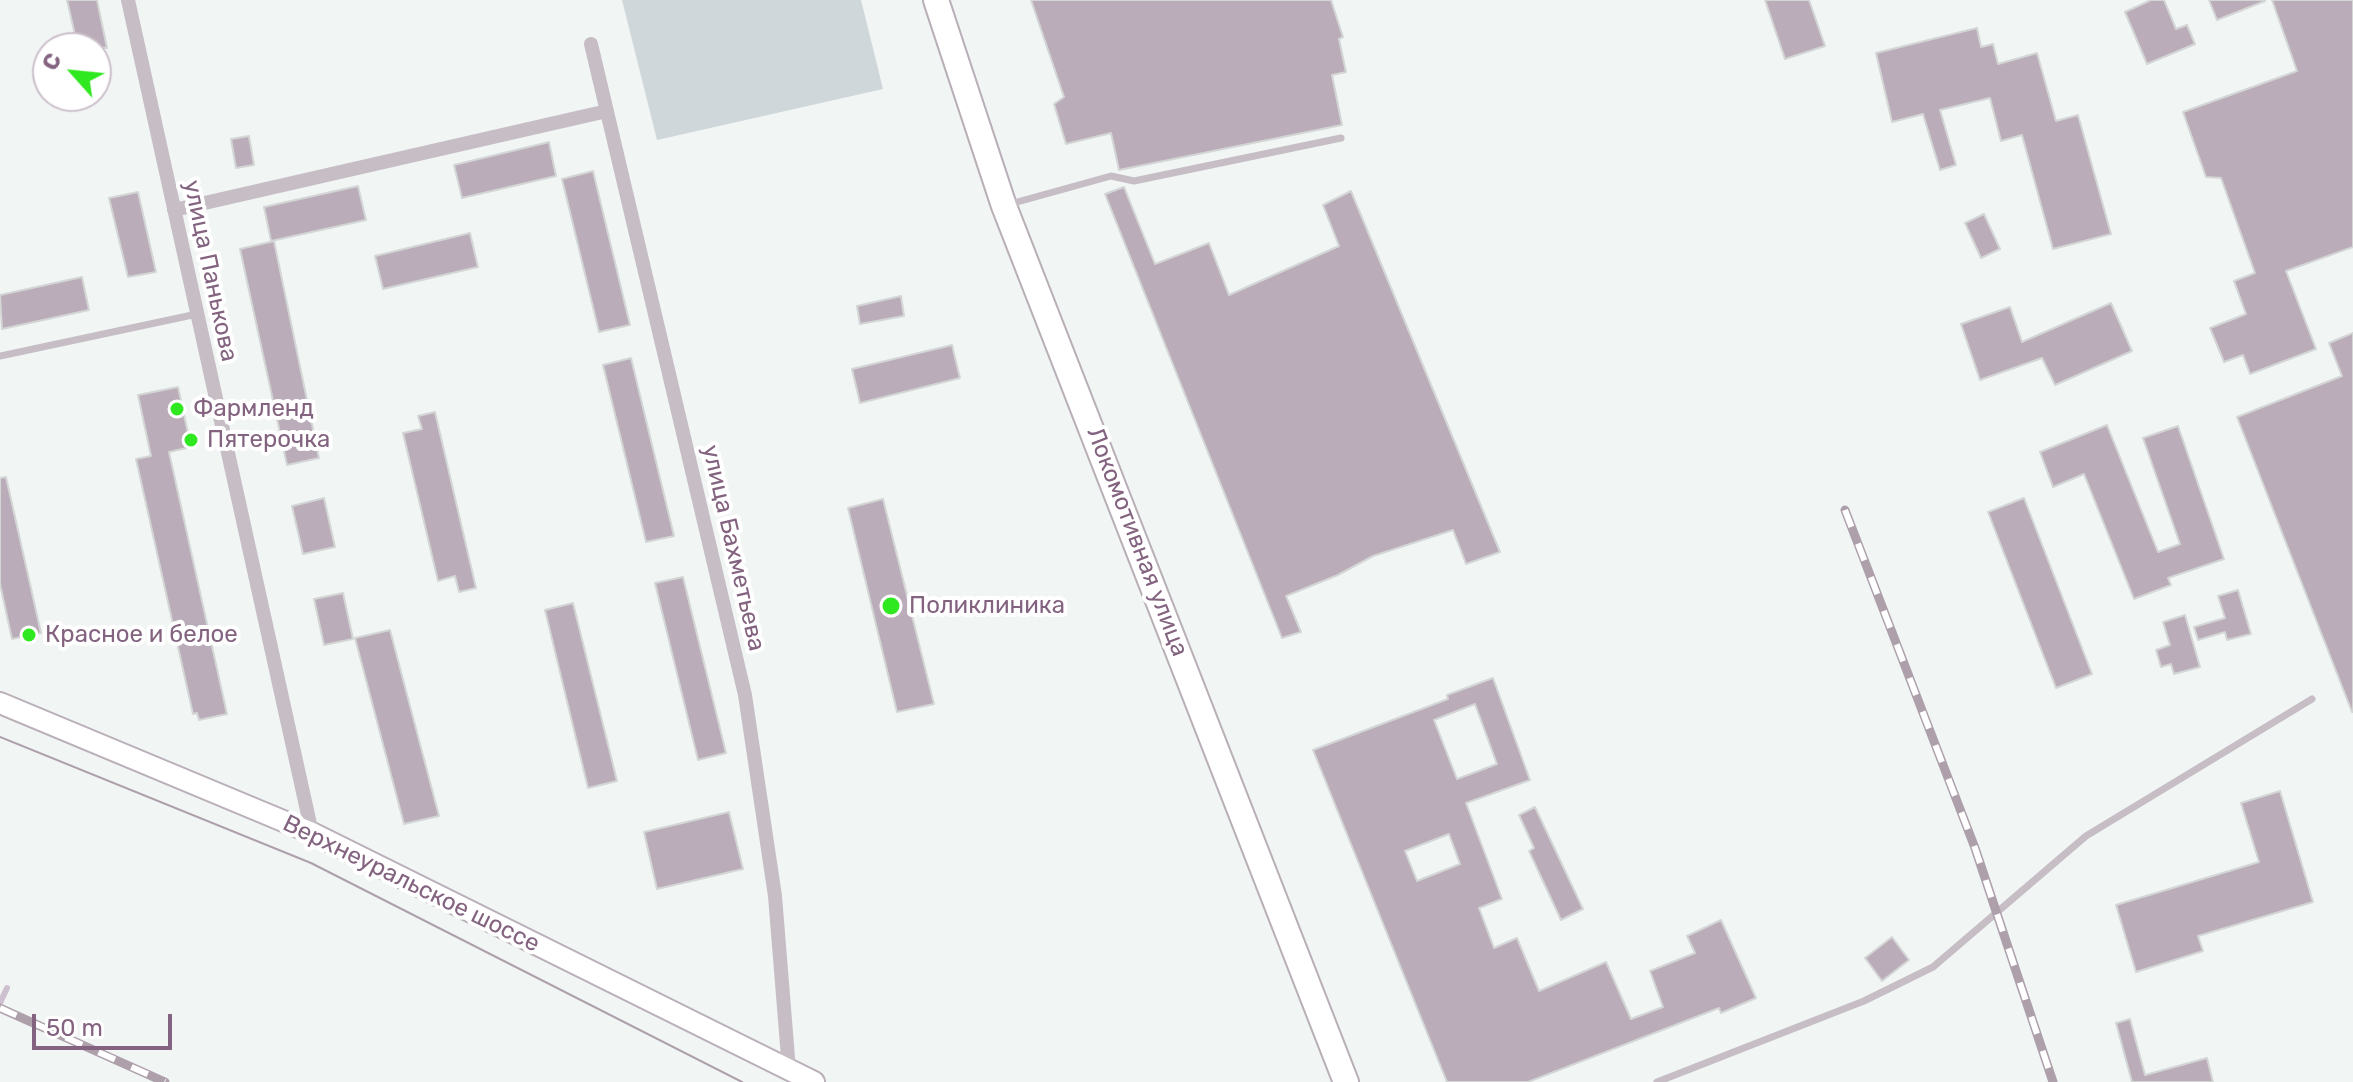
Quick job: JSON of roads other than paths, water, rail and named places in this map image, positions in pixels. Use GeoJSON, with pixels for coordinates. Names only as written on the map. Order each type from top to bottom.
{"type":"FeatureCollection","features":[{"type":"Feature","properties":{"kind":"main road","name":"Локомотивная улица"},"geometry":{"type":"LineString","coordinates":[[936,0],[1004,206],[1346,1082]]}},
{"type":"Feature","properties":{"kind":"main road","name":"Верхнеуральское шоссе"},"geometry":{"type":"LineString","coordinates":[[0,703],[312,833],[814,1082]]}},
{"type":"Feature","properties":{"kind":"street","name":"улица Панькова"},"geometry":{"type":"LineString","coordinates":[[128,0],[312,833]]}},
{"type":"Feature","properties":{"kind":"street","name":"улица Бахметьева"},"geometry":{"type":"LineString","coordinates":[[591,44],[745,695],[775,896],[789,1070]]}},
{"type":"Feature","properties":{"kind":"street"},"geometry":{"type":"LineString","coordinates":[[174,210],[607,111]]}},
{"type":"Feature","properties":{"kind":"lane"},"geometry":{"type":"LineString","coordinates":[[1004,206],[1111,176],[1134,181],[1341,138]]}},
{"type":"Feature","properties":{"kind":"lane"},"geometry":{"type":"LineString","coordinates":[[0,356],[197,314]]}},
{"type":"Feature","properties":{"kind":"lane"},"geometry":{"type":"LineString","coordinates":[[1657,1082],[1864,1001],[1933,967],[2086,836],[2312,699]]}},
{"type":"Feature","properties":{"kind":"waterway"},"geometry":{"type":"LineString","coordinates":[[0,1003],[7,988]]}},
{"type":"Feature","properties":{"kind":"tram line"},"geometry":{"type":"LineString","coordinates":[[0,737],[311,863],[742,1082]]}},
{"type":"Feature","properties":{"kind":"railway"},"geometry":{"type":"LineString","coordinates":[[1845,510],[1975,848],[2053,1082]]}},
{"type":"Feature","properties":{"kind":"railway"},"geometry":{"type":"LineString","coordinates":[[0,1008],[165,1082]]}},
{"type":"Feature","properties":{"kind":"place","name":"Фармленд"},"geometry":{"type":"Point","coordinates":[177,409]}},
{"type":"Feature","properties":{"kind":"place","name":"Пятерочка"},"geometry":{"type":"Point","coordinates":[191,440]}},
{"type":"Feature","properties":{"kind":"place","name":"Поликлиника"},"geometry":{"type":"Point","coordinates":[891,606]}},
{"type":"Feature","properties":{"kind":"place","name":"Красное и белое"},"geometry":{"type":"Point","coordinates":[29,635]}}]}
